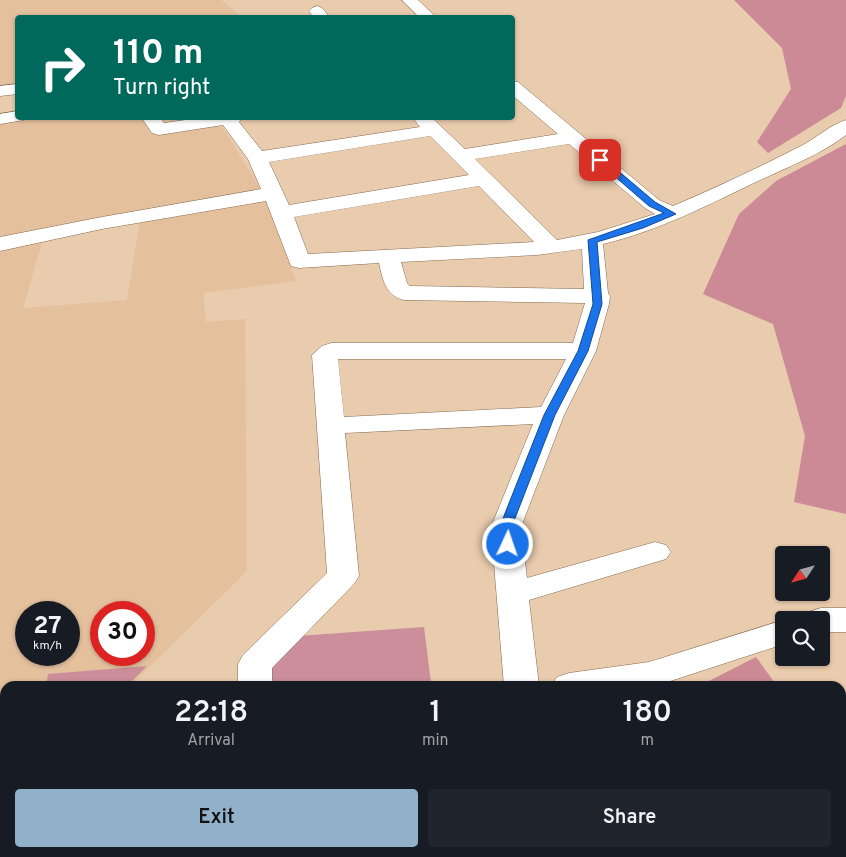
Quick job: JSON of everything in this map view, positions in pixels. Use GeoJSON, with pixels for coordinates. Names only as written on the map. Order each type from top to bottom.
{"type":"FeatureCollection","features":[{"type":"Feature","properties":{"kind":"street"},"geometry":{"type":"LineString","coordinates":[[409,0],[426,15]]}},
{"type":"Feature","properties":{"kind":"street"},"geometry":{"type":"LineString","coordinates":[[515,88],[652,204],[672,214]]}},
{"type":"Feature","properties":{"kind":"street"},"geometry":{"type":"LineString","coordinates":[[0,91],[15,89]]}},
{"type":"Feature","properties":{"kind":"street"},"geometry":{"type":"LineString","coordinates":[[0,119],[15,116]]}},
{"type":"Feature","properties":{"kind":"street"},"geometry":{"type":"LineString","coordinates":[[152,120],[159,129],[216,120]]}},
{"type":"Feature","properties":{"kind":"street"},"geometry":{"type":"LineString","coordinates":[[230,120],[256,158],[278,203],[299,261],[550,246],[592,240],[640,226],[672,214],[784,162],[838,133],[846,126]]}},
{"type":"Feature","properties":{"kind":"street"},"geometry":{"type":"LineString","coordinates":[[256,158],[428,124],[550,246]]}},
{"type":"Feature","properties":{"kind":"street"},"geometry":{"type":"LineString","coordinates":[[460,156],[574,137]]}},
{"type":"Feature","properties":{"kind":"street"},"geometry":{"type":"LineString","coordinates":[[0,244],[102,223],[483,179]]}},
{"type":"Feature","properties":{"kind":"street"},"geometry":{"type":"LineString","coordinates":[[521,681],[506,526],[550,415],[583,351],[598,304],[592,240]]}},
{"type":"Feature","properties":{"kind":"street"},"geometry":{"type":"LineString","coordinates":[[388,256],[396,286],[404,292],[598,296]]}},
{"type":"Feature","properties":{"kind":"street"},"geometry":{"type":"LineString","coordinates":[[256,681],[255,664],[343,576],[325,355],[332,351],[583,351]]}},
{"type":"Feature","properties":{"kind":"street"},"geometry":{"type":"LineString","coordinates":[[330,426],[550,415]]}},
{"type":"Feature","properties":{"kind":"street"},"geometry":{"type":"LineString","coordinates":[[512,594],[655,552]]}},
{"type":"Feature","properties":{"kind":"street"},"geometry":{"type":"LineString","coordinates":[[830,620],[846,620]]}},
{"type":"Feature","properties":{"kind":"street"},"geometry":{"type":"LineString","coordinates":[[605,681],[649,675],[775,635]]}},
{"type":"Feature","properties":{"kind":"shaded area"},"geometry":{"type":"Polygon","coordinates":[[[0,0],[221,0],[240,15],[15,15],[15,86],[0,88],[0,0]]]}},
{"type":"Feature","properties":{"kind":"shaded area"},"geometry":{"type":"Polygon","coordinates":[[[734,0],[846,0],[846,96],[841,108],[768,153],[757,142],[791,89],[782,48],[734,0]]]}},
{"type":"Feature","properties":{"kind":"shaded area"},"geometry":{"type":"Polygon","coordinates":[[[15,119],[143,120],[152,133],[212,125],[223,128],[270,204],[296,281],[203,293],[206,322],[245,319],[247,571],[155,661],[155,601],[90,601],[90,666],[150,666],[135,681],[0,681],[0,121],[15,119]],[[140,221],[42,242],[23,308],[127,300],[140,221]]]}},
{"type":"Feature","properties":{"kind":"shaded area"},"geometry":{"type":"Polygon","coordinates":[[[846,144],[846,514],[794,502],[805,436],[773,324],[703,294],[739,214],[776,181],[846,144]]]}},
{"type":"Feature","properties":{"kind":"shaded area"},"geometry":{"type":"Polygon","coordinates":[[[424,627],[431,681],[271,681],[270,665],[298,636],[424,627]]]}},
{"type":"Feature","properties":{"kind":"shaded area"},"geometry":{"type":"Polygon","coordinates":[[[756,657],[773,681],[709,681],[756,657]]]}},
{"type":"Feature","properties":{"kind":"shaded area"},"geometry":{"type":"Polygon","coordinates":[[[147,666],[132,681],[47,681],[48,674],[147,666]]]}},
{"type":"Feature","properties":{"kind":"route"},"geometry":{"type":"LineString","coordinates":[[508,544],[506,526],[550,415],[583,351],[598,304],[592,240],[640,226],[672,214],[652,204],[600,160]]}}]}
